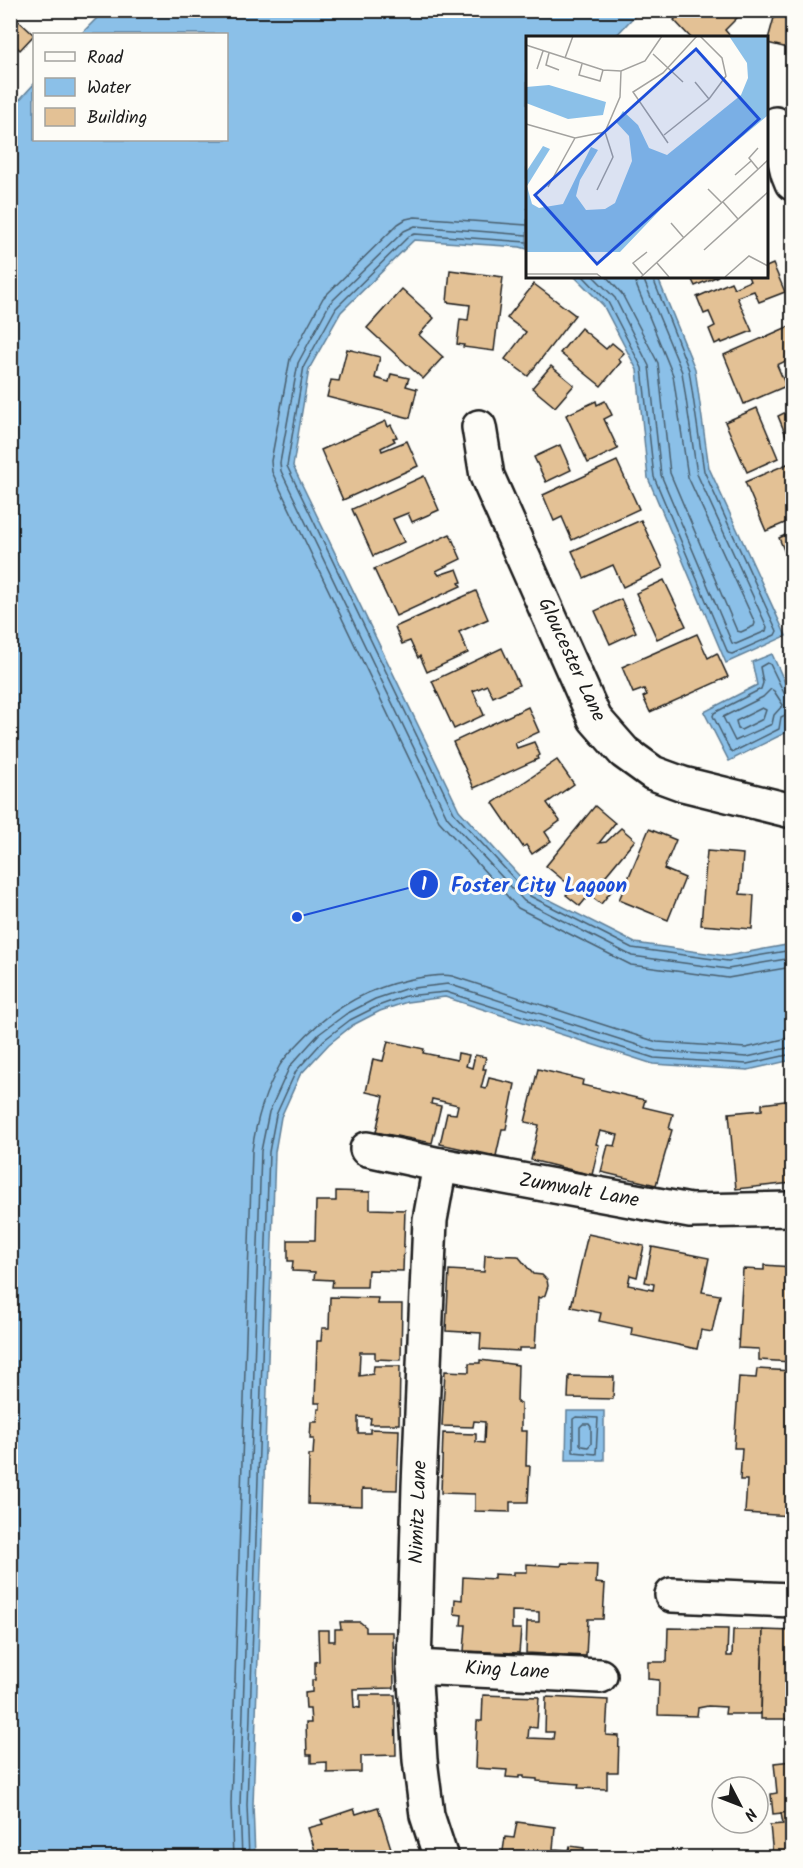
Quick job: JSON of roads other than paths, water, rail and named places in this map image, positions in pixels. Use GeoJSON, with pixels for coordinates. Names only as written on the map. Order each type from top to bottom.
{"type":"FeatureCollection","features":[{"type":"Feature","properties":{"kind":"street"},"geometry":{"type":"LineString","coordinates":[[776,124],[792,183]]}},
{"type":"Feature","properties":{"kind":"street","name":"Gloucester Lane"},"geometry":{"type":"LineString","coordinates":[[479,427],[487,477],[595,719],[624,752],[653,772],[683,783],[792,811]]}},
{"type":"Feature","properties":{"kind":"street","name":"Zumwalt Lane"},"geometry":{"type":"LineString","coordinates":[[367,1149],[440,1165],[690,1211],[792,1209]]}},
{"type":"Feature","properties":{"kind":"street","name":"Nimitz Lane"},"geometry":{"type":"LineString","coordinates":[[440,1165],[430,1220],[414,1666],[420,1760],[427,1815],[441,1857]]}},
{"type":"Feature","properties":{"kind":"street"},"geometry":{"type":"LineString","coordinates":[[672,1595],[792,1600]]}},
{"type":"Feature","properties":{"kind":"street","name":"King Lane"},"geometry":{"type":"LineString","coordinates":[[414,1666],[600,1676]]}},
{"type":"Feature","properties":{"kind":"water"},"geometry":{"type":"Polygon","coordinates":[[[104,11],[639,11],[616,36],[526,36],[526,249],[414,240],[341,312],[309,369],[293,466],[459,810],[534,892],[635,943],[727,956],[792,944],[792,1060],[748,1070],[653,1064],[445,997],[407,1002],[380,1011],[353,1025],[329,1044],[300,1075],[281,1117],[275,1152],[253,1805],[255,1857],[11,1857],[11,109],[33,85],[33,141],[228,141],[228,33],[82,33],[104,11]]]}},
{"type":"Feature","properties":{"kind":"water"},"geometry":{"type":"Polygon","coordinates":[[[576,278],[658,278],[695,369],[709,468],[786,636],[726,663],[648,478],[637,370],[603,305],[576,278]]]}},
{"type":"Feature","properties":{"kind":"water"},"geometry":{"type":"Polygon","coordinates":[[[772,654],[792,698],[792,717],[786,721],[789,731],[729,761],[704,712],[757,685],[752,662],[772,654]]]}},
{"type":"Feature","properties":{"kind":"water"},"geometry":{"type":"Polygon","coordinates":[[[567,1411],[604,1411],[604,1460],[566,1460],[567,1411]]]}},
{"type":"Feature","properties":{"kind":"place","name":"Foster City Lagoon"},"geometry":{"type":"Point","coordinates":[297,917]}}]}
